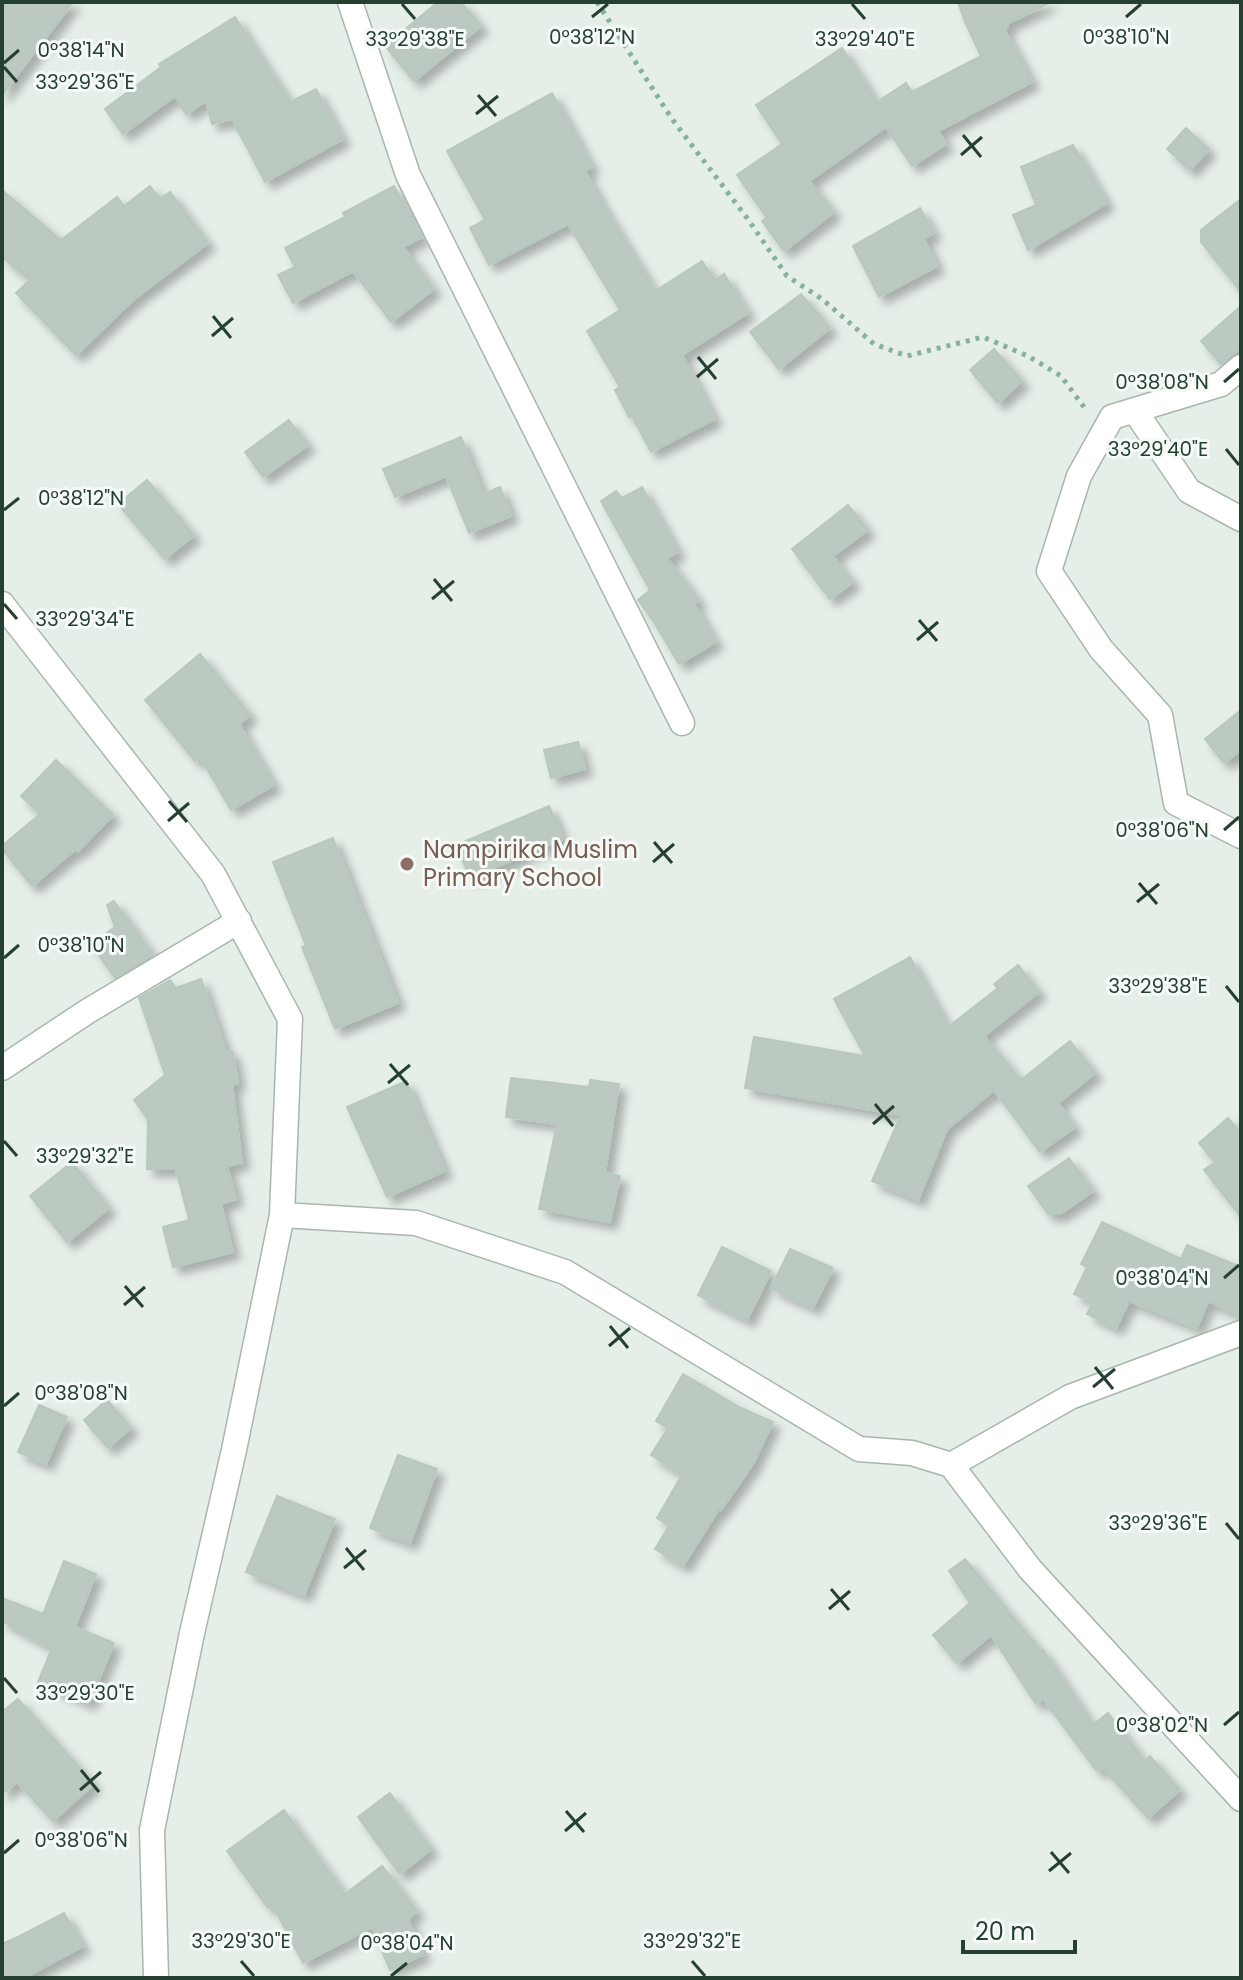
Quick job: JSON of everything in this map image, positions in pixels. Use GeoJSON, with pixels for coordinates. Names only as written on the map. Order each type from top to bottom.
{"type":"FeatureCollection","features":[{"type":"Feature","properties":{"kind":"street"},"geometry":{"type":"LineString","coordinates":[[350,2],[408,175],[682,723]]}},
{"type":"Feature","properties":{"kind":"street"},"geometry":{"type":"LineString","coordinates":[[1241,367],[1221,384],[1112,417],[1079,476],[1049,571],[1101,649],[1160,715],[1176,803],[1241,836]]}},
{"type":"Feature","properties":{"kind":"street"},"geometry":{"type":"LineString","coordinates":[[1135,411],[1189,491],[1241,519]]}},
{"type":"Feature","properties":{"kind":"street"},"geometry":{"type":"LineString","coordinates":[[2,604],[213,874],[290,1019],[282,1215],[152,1830],[156,1978]]}},
{"type":"Feature","properties":{"kind":"street"},"geometry":{"type":"LineString","coordinates":[[2,1068],[88,1011],[239,921]]}},
{"type":"Feature","properties":{"kind":"street"},"geometry":{"type":"LineString","coordinates":[[282,1215],[416,1223],[565,1272],[859,1449],[912,1453],[951,1465],[1030,1569],[1241,1799]]}},
{"type":"Feature","properties":{"kind":"street"},"geometry":{"type":"LineString","coordinates":[[951,1465],[1070,1397],[1241,1333]]}},
{"type":"Feature","properties":{"kind":"path"},"geometry":{"type":"LineString","coordinates":[[597,2],[672,119],[787,276],[822,299],[874,344],[907,356],[983,337],[1028,356],[1061,376],[1104,433]]}},
{"type":"Feature","properties":{"kind":"building"},"geometry":{"type":"Polygon","coordinates":[[[2,2],[73,2],[2,95],[2,2]]]}},
{"type":"Feature","properties":{"kind":"building"},"geometry":{"type":"Polygon","coordinates":[[[438,2],[461,2],[481,26],[414,81],[385,46],[438,2]]]}},
{"type":"Feature","properties":{"kind":"building"},"geometry":{"type":"Polygon","coordinates":[[[958,2],[1051,2],[1007,24],[1008,27],[1004,29],[1032,82],[938,131],[946,144],[912,166],[886,127],[809,181],[834,212],[784,251],[762,221],[767,218],[737,175],[782,144],[756,105],[842,48],[877,102],[906,83],[912,92],[981,56],[958,2]]]}},
{"type":"Feature","properties":{"kind":"building"},"geometry":{"type":"Polygon","coordinates":[[[235,17],[290,102],[316,89],[343,139],[265,182],[232,119],[212,124],[206,101],[186,114],[175,96],[123,134],[105,109],[161,67],[159,64],[235,17]]]}},
{"type":"Feature","properties":{"kind":"building"},"geometry":{"type":"Polygon","coordinates":[[[552,93],[592,167],[585,171],[601,202],[655,291],[702,261],[715,280],[724,274],[748,313],[682,355],[715,419],[651,452],[632,416],[629,417],[615,390],[620,387],[587,331],[620,310],[568,224],[489,265],[470,228],[485,220],[447,151],[552,93]]]}},
{"type":"Feature","properties":{"kind":"building"},"geometry":{"type":"Polygon","coordinates":[[[1186,128],[1209,149],[1190,170],[1167,149],[1186,128]]]}},
{"type":"Feature","properties":{"kind":"building"},"geometry":{"type":"Polygon","coordinates":[[[1073,145],[1107,203],[1028,250],[1013,215],[1036,205],[1021,167],[1073,145]]]}},
{"type":"Feature","properties":{"kind":"building"},"geometry":{"type":"Polygon","coordinates":[[[150,186],[160,199],[170,192],[208,243],[133,300],[76,355],[16,293],[30,280],[2,257],[2,190],[61,240],[117,197],[124,206],[150,186]]]}},
{"type":"Feature","properties":{"kind":"building"},"geometry":{"type":"Polygon","coordinates":[[[394,186],[422,237],[403,247],[434,289],[391,322],[353,271],[293,303],[278,275],[295,267],[285,248],[345,217],[343,213],[394,186]]]}},
{"type":"Feature","properties":{"kind":"building"},"geometry":{"type":"Polygon","coordinates":[[[1241,199],[1241,292],[1201,242],[1201,230],[1241,199]]]}},
{"type":"Feature","properties":{"kind":"building"},"geometry":{"type":"Polygon","coordinates":[[[920,208],[934,233],[924,239],[937,266],[879,297],[853,246],[920,208]]]}},
{"type":"Feature","properties":{"kind":"building"},"geometry":{"type":"Polygon","coordinates":[[[801,294],[830,328],[779,369],[750,332],[801,294]]]}},
{"type":"Feature","properties":{"kind":"building"},"geometry":{"type":"Polygon","coordinates":[[[1241,306],[1241,348],[1221,364],[1201,341],[1241,306]]]}},
{"type":"Feature","properties":{"kind":"building"},"geometry":{"type":"Polygon","coordinates":[[[994,349],[1022,381],[998,403],[970,370],[994,349]]]}},
{"type":"Feature","properties":{"kind":"building"},"geometry":{"type":"Polygon","coordinates":[[[289,420],[308,445],[263,477],[245,452],[289,420]]]}},
{"type":"Feature","properties":{"kind":"building"},"geometry":{"type":"Polygon","coordinates":[[[461,437],[483,494],[500,487],[511,516],[469,533],[446,476],[395,497],[383,469],[461,437]]]}},
{"type":"Feature","properties":{"kind":"building"},"geometry":{"type":"Polygon","coordinates":[[[147,480],[194,535],[165,559],[118,504],[147,480]]]}},
{"type":"Feature","properties":{"kind":"building"},"geometry":{"type":"Polygon","coordinates":[[[642,487],[678,552],[667,558],[699,600],[694,604],[716,642],[679,664],[638,600],[650,590],[601,501],[616,491],[622,498],[642,487]]]}},
{"type":"Feature","properties":{"kind":"building"},"geometry":{"type":"Polygon","coordinates":[[[848,505],[868,530],[833,556],[853,582],[830,599],[792,549],[848,505]]]}},
{"type":"Feature","properties":{"kind":"building"},"geometry":{"type":"Polygon","coordinates":[[[200,654],[250,715],[239,724],[274,785],[231,810],[200,757],[195,761],[145,700],[200,654]]]}},
{"type":"Feature","properties":{"kind":"building"},"geometry":{"type":"Polygon","coordinates":[[[1241,710],[1241,750],[1224,763],[1205,739],[1241,710]]]}},
{"type":"Feature","properties":{"kind":"building"},"geometry":{"type":"Polygon","coordinates":[[[578,742],[585,769],[551,778],[544,750],[578,742]]]}},
{"type":"Feature","properties":{"kind":"building"},"geometry":{"type":"Polygon","coordinates":[[[56,760],[113,815],[78,851],[76,849],[32,886],[2,846],[40,814],[21,796],[56,760]]]}},
{"type":"Feature","properties":{"kind":"building"},"geometry":{"type":"Polygon","coordinates":[[[549,806],[563,839],[470,878],[456,845],[549,806]]]}},
{"type":"Feature","properties":{"kind":"building"},"geometry":{"type":"Polygon","coordinates":[[[333,838],[398,1003],[335,1029],[273,862],[333,838]]]}},
{"type":"Feature","properties":{"kind":"building"},"geometry":{"type":"Polygon","coordinates":[[[114,901],[153,955],[115,978],[91,944],[115,927],[107,905],[114,901]]]}},
{"type":"Feature","properties":{"kind":"building"},"geometry":{"type":"Polygon","coordinates":[[[910,957],[948,1027],[998,988],[994,984],[1018,965],[1039,992],[984,1036],[1021,1080],[1070,1041],[1095,1073],[1058,1103],[1075,1127],[1040,1152],[994,1090],[947,1129],[918,1200],[872,1181],[901,1115],[745,1088],[754,1037],[865,1056],[834,999],[910,957]]]}},
{"type":"Feature","properties":{"kind":"building"},"geometry":{"type":"Polygon","coordinates":[[[201,979],[226,1052],[232,1051],[238,1083],[232,1085],[242,1163],[227,1166],[236,1199],[221,1204],[233,1252],[173,1267],[163,1227],[189,1220],[176,1169],[147,1169],[148,1119],[134,1100],[165,1075],[139,998],[170,980],[176,988],[201,979]]]}},
{"type":"Feature","properties":{"kind":"building"},"geometry":{"type":"Polygon","coordinates":[[[511,1078],[589,1087],[590,1080],[619,1084],[605,1173],[620,1176],[610,1222],[539,1209],[557,1124],[506,1117],[511,1078]]]}},
{"type":"Feature","properties":{"kind":"building"},"geometry":{"type":"Polygon","coordinates":[[[406,1081],[445,1171],[387,1197],[347,1107],[406,1081]]]}},
{"type":"Feature","properties":{"kind":"building"},"geometry":{"type":"Polygon","coordinates":[[[1228,1118],[1241,1133],[1241,1217],[1204,1170],[1215,1162],[1199,1143],[1228,1118]]]}},
{"type":"Feature","properties":{"kind":"building"},"geometry":{"type":"Polygon","coordinates":[[[1069,1158],[1093,1191],[1060,1214],[1048,1214],[1028,1186],[1069,1158]]]}},
{"type":"Feature","properties":{"kind":"building"},"geometry":{"type":"Polygon","coordinates":[[[72,1162],[109,1208],[67,1242],[30,1196],[72,1162]]]}},
{"type":"Feature","properties":{"kind":"building"},"geometry":{"type":"Polygon","coordinates":[[[1102,1222],[1181,1259],[1187,1245],[1241,1267],[1241,1316],[1208,1301],[1197,1328],[1129,1301],[1116,1328],[1087,1314],[1093,1302],[1074,1294],[1087,1267],[1081,1264],[1102,1222]]]}},
{"type":"Feature","properties":{"kind":"building"},"geometry":{"type":"Polygon","coordinates":[[[722,1247],[771,1271],[747,1320],[698,1295],[722,1247]]]}},
{"type":"Feature","properties":{"kind":"building"},"geometry":{"type":"Polygon","coordinates":[[[790,1249],[833,1268],[813,1308],[771,1288],[790,1249]]]}},
{"type":"Feature","properties":{"kind":"building"},"geometry":{"type":"Polygon","coordinates":[[[683,1374],[741,1408],[773,1422],[753,1464],[719,1509],[683,1566],[655,1549],[669,1526],[657,1518],[682,1475],[651,1455],[668,1428],[656,1421],[683,1374]]]}},
{"type":"Feature","properties":{"kind":"building"},"geometry":{"type":"Polygon","coordinates":[[[107,1400],[131,1428],[108,1448],[84,1420],[107,1400]]]}},
{"type":"Feature","properties":{"kind":"building"},"geometry":{"type":"Polygon","coordinates":[[[39,1405],[67,1417],[46,1464],[18,1452],[39,1405]]]}},
{"type":"Feature","properties":{"kind":"building"},"geometry":{"type":"Polygon","coordinates":[[[398,1455],[437,1469],[410,1543],[370,1528],[398,1455]]]}},
{"type":"Feature","properties":{"kind":"building"},"geometry":{"type":"Polygon","coordinates":[[[277,1496],[335,1519],[304,1595],[246,1572],[277,1496]]]}},
{"type":"Feature","properties":{"kind":"building"},"geometry":{"type":"Polygon","coordinates":[[[965,1559],[1043,1650],[1093,1725],[1108,1713],[1145,1761],[1150,1756],[1180,1790],[1148,1818],[1102,1767],[1097,1771],[1043,1699],[1036,1704],[991,1635],[957,1663],[933,1635],[970,1603],[949,1571],[965,1559]]]}},
{"type":"Feature","properties":{"kind":"building"},"geometry":{"type":"Polygon","coordinates":[[[64,1561],[96,1574],[75,1627],[114,1643],[89,1703],[38,1682],[52,1648],[2,1621],[2,1598],[43,1614],[64,1561]]]}},
{"type":"Feature","properties":{"kind":"building"},"geometry":{"type":"Polygon","coordinates":[[[18,1699],[94,1784],[53,1821],[17,1782],[2,1794],[2,1712],[18,1699]]]}},
{"type":"Feature","properties":{"kind":"building"},"geometry":{"type":"Polygon","coordinates":[[[390,1793],[431,1849],[400,1874],[358,1817],[390,1793]]]}},
{"type":"Feature","properties":{"kind":"building"},"geometry":{"type":"Polygon","coordinates":[[[284,1810],[345,1894],[382,1866],[417,1911],[408,1919],[423,1955],[390,1970],[372,1927],[303,1963],[272,1904],[268,1908],[227,1851],[284,1810]]]}},
{"type":"Feature","properties":{"kind":"building"},"geometry":{"type":"Polygon","coordinates":[[[64,1913],[83,1946],[24,1978],[2,1978],[2,1944],[64,1913]]]}},
{"type":"Feature","properties":{"kind":"place","name":"Nampirika Muslim Primary School"},"geometry":{"type":"Point","coordinates":[407,864]}}]}
